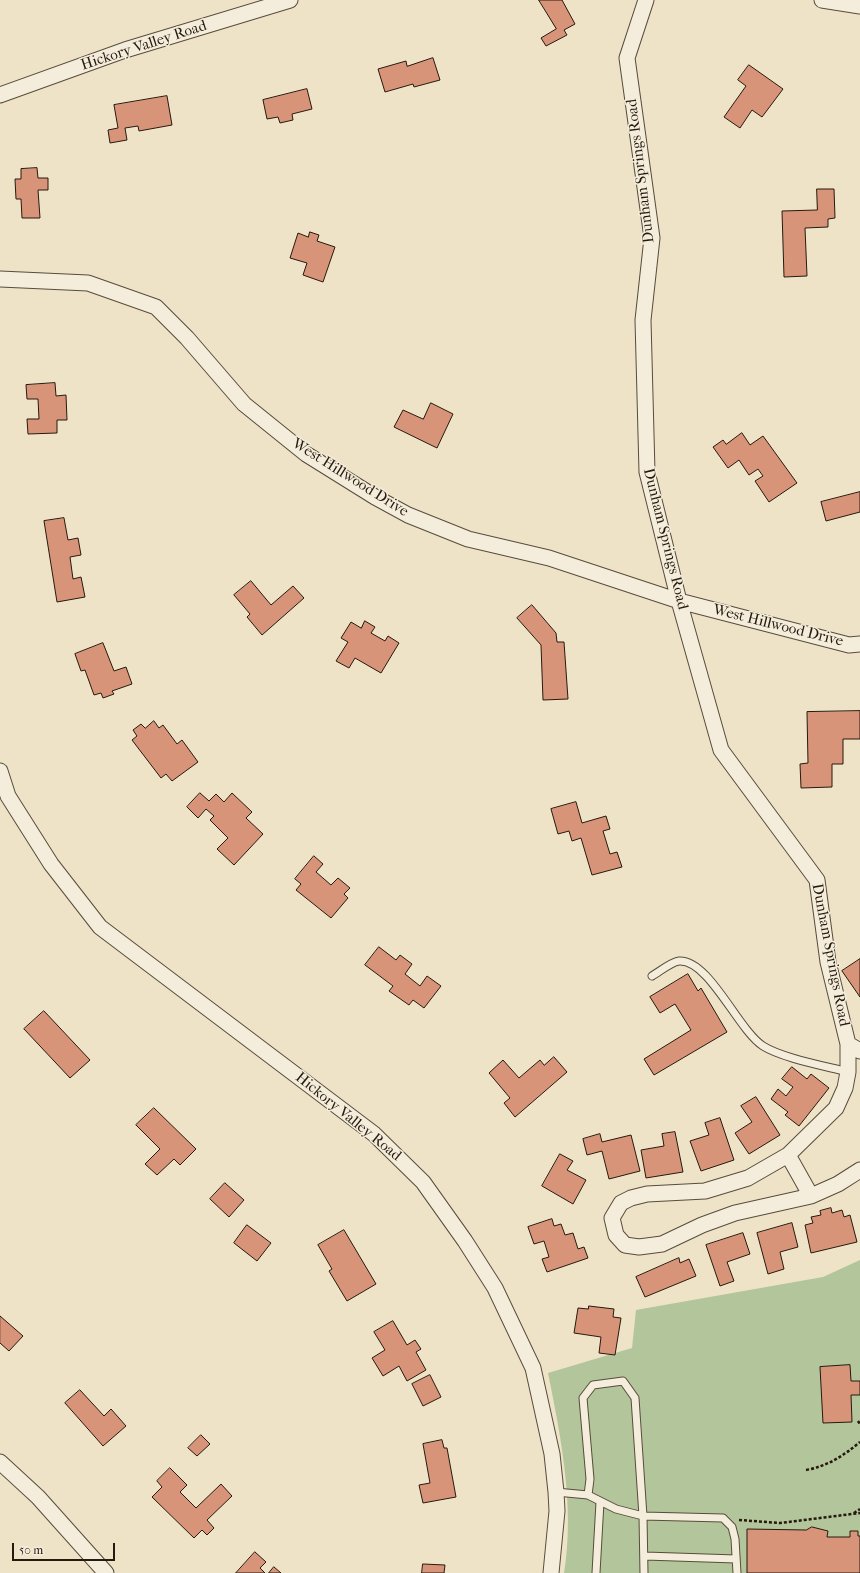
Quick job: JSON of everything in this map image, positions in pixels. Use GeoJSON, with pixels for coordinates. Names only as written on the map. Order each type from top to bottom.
{"type":"FeatureCollection","features":[{"type":"Feature","properties":{"kind":"street","name":"Hickory Valley Road"},"geometry":{"type":"LineString","coordinates":[[0,95],[125,50],[290,0]]}},
{"type":"Feature","properties":{"kind":"street","name":"Dunham Springs Road"},"geometry":{"type":"LineString","coordinates":[[646,0],[627,58],[652,238],[643,320],[647,472],[680,601],[721,750],[817,880],[828,962],[854,1048],[845,1088],[836,1108],[788,1155],[748,1178],[705,1191],[647,1194],[631,1198],[621,1203],[612,1218],[616,1235],[625,1245],[639,1247],[662,1244],[702,1225],[735,1213],[811,1196],[838,1184],[860,1170]]}},
{"type":"Feature","properties":{"kind":"street"},"geometry":{"type":"LineString","coordinates":[[822,0],[860,6]]}},
{"type":"Feature","properties":{"kind":"street","name":"West Hillwood Drive"},"geometry":{"type":"LineString","coordinates":[[0,280],[88,283],[156,307],[187,338],[244,404],[306,454],[374,497],[408,515],[468,539],[549,558],[680,601],[849,645],[860,644]]}},
{"type":"Feature","properties":{"kind":"street","name":"Hickory Valley Road"},"geometry":{"type":"LineString","coordinates":[[0,771],[4,798],[51,864],[100,926],[374,1134],[423,1182],[495,1288],[533,1368],[552,1454],[556,1492],[557,1512],[551,1573]]}},
{"type":"Feature","properties":{"kind":"street"},"geometry":{"type":"LineString","coordinates":[[788,1155],[811,1196]]}},
{"type":"Feature","properties":{"kind":"street"},"geometry":{"type":"LineString","coordinates":[[0,1462],[38,1497],[106,1573]]}},
{"type":"Feature","properties":{"kind":"lane"},"geometry":{"type":"LineString","coordinates":[[652,976],[678,961],[689,963],[703,971],[741,1021],[762,1045],[814,1063],[848,1072]]}},
{"type":"Feature","properties":{"kind":"lane"},"geometry":{"type":"LineString","coordinates":[[588,1495],[590,1479],[584,1398],[592,1385],[623,1381],[635,1398],[643,1516],[645,1556],[644,1573]]}},
{"type":"Feature","properties":{"kind":"lane"},"geometry":{"type":"LineString","coordinates":[[556,1492],[588,1495],[616,1510],[643,1516],[722,1518],[732,1527],[735,1539],[737,1573]]}},
{"type":"Feature","properties":{"kind":"lane"},"geometry":{"type":"LineString","coordinates":[[596,1573],[600,1502]]}},
{"type":"Feature","properties":{"kind":"lane"},"geometry":{"type":"LineString","coordinates":[[645,1556],[736,1559]]}},
{"type":"Feature","properties":{"kind":"path"},"geometry":{"type":"LineString","coordinates":[[858,1420],[860,1424]]}},
{"type":"Feature","properties":{"kind":"path"},"geometry":{"type":"LineString","coordinates":[[806,1470],[824,1466],[840,1457],[860,1442]]}},
{"type":"Feature","properties":{"kind":"path"},"geometry":{"type":"LineString","coordinates":[[854,1513],[860,1509]]}},
{"type":"Feature","properties":{"kind":"path"},"geometry":{"type":"LineString","coordinates":[[722,1518],[780,1523],[860,1513]]}},
{"type":"Feature","properties":{"kind":"green space"},"geometry":{"type":"Polygon","coordinates":[[[860,1260],[860,1573],[564,1573],[568,1523],[565,1473],[558,1422],[548,1373],[632,1348],[636,1310],[823,1277],[860,1260]]]}},
{"type":"Feature","properties":{"kind":"building"},"geometry":{"type":"Polygon","coordinates":[[[539,0],[562,0],[575,24],[564,30],[567,35],[546,46],[541,38],[556,29],[539,0]]]}},
{"type":"Feature","properties":{"kind":"building"},"geometry":{"type":"Polygon","coordinates":[[[433,58],[440,80],[414,87],[413,84],[385,92],[378,69],[406,61],[407,66],[433,58]]]}},
{"type":"Feature","properties":{"kind":"building"},"geometry":{"type":"Polygon","coordinates":[[[749,65],[783,89],[762,117],[752,110],[740,128],[724,117],[746,86],[738,80],[749,65]]]}},
{"type":"Feature","properties":{"kind":"building"},"geometry":{"type":"Polygon","coordinates":[[[307,89],[312,109],[292,114],[293,120],[280,123],[278,117],[267,119],[263,100],[307,89]]]}},
{"type":"Feature","properties":{"kind":"building"},"geometry":{"type":"Polygon","coordinates":[[[167,96],[172,125],[139,131],[138,126],[125,128],[127,140],[110,143],[108,130],[118,128],[114,105],[167,96]]]}},
{"type":"Feature","properties":{"kind":"building"},"geometry":{"type":"Polygon","coordinates":[[[37,168],[38,178],[48,178],[48,190],[38,190],[40,218],[22,218],[21,199],[16,199],[15,179],[21,179],[21,169],[37,168]]]}},
{"type":"Feature","properties":{"kind":"building"},"geometry":{"type":"Polygon","coordinates":[[[817,189],[834,189],[835,218],[828,219],[828,227],[805,228],[807,276],[784,277],[782,211],[817,210],[817,189]]]}},
{"type":"Feature","properties":{"kind":"building"},"geometry":{"type":"Polygon","coordinates":[[[310,232],[319,235],[317,241],[335,247],[323,282],[303,275],[307,263],[290,258],[298,233],[308,237],[310,232]]]}},
{"type":"Feature","properties":{"kind":"building"},"geometry":{"type":"Polygon","coordinates":[[[55,383],[56,396],[66,395],[67,420],[57,420],[57,433],[28,434],[27,419],[39,419],[38,399],[27,399],[26,385],[55,383]]]}},
{"type":"Feature","properties":{"kind":"building"},"geometry":{"type":"Polygon","coordinates":[[[431,403],[453,414],[437,448],[394,427],[403,410],[423,419],[431,403]]]}},
{"type":"Feature","properties":{"kind":"building"},"geometry":{"type":"Polygon","coordinates":[[[742,433],[750,445],[763,436],[797,483],[769,502],[755,481],[763,476],[758,469],[749,475],[739,460],[728,468],[713,447],[723,440],[726,444],[742,433]]]}},
{"type":"Feature","properties":{"kind":"building"},"geometry":{"type":"Polygon","coordinates":[[[860,492],[860,512],[826,521],[821,502],[860,492]]]}},
{"type":"Feature","properties":{"kind":"building"},"geometry":{"type":"Polygon","coordinates":[[[64,518],[68,540],[78,538],[81,555],[70,557],[73,579],[81,577],[85,597],[57,602],[44,521],[64,518]]]}},
{"type":"Feature","properties":{"kind":"building"},"geometry":{"type":"Polygon","coordinates":[[[251,581],[271,605],[293,586],[304,598],[262,635],[247,617],[250,614],[234,595],[251,581]]]}},
{"type":"Feature","properties":{"kind":"building"},"geometry":{"type":"Polygon","coordinates":[[[532,605],[556,633],[557,642],[564,642],[568,699],[543,700],[541,645],[517,618],[532,605]]]}},
{"type":"Feature","properties":{"kind":"building"},"geometry":{"type":"Polygon","coordinates":[[[365,621],[375,627],[371,633],[385,641],[388,636],[399,643],[381,673],[355,658],[349,668],[336,661],[348,642],[341,638],[351,622],[361,628],[365,621]]]}},
{"type":"Feature","properties":{"kind":"building"},"geometry":{"type":"Polygon","coordinates":[[[103,643],[114,671],[126,667],[132,684],[112,691],[114,694],[103,698],[101,693],[94,695],[85,670],[81,671],[75,654],[103,643]]]}},
{"type":"Feature","properties":{"kind":"building"},"geometry":{"type":"Polygon","coordinates":[[[860,711],[860,739],[843,739],[843,764],[832,764],[832,787],[801,788],[800,764],[808,763],[807,712],[860,711]]]}},
{"type":"Feature","properties":{"kind":"building"},"geometry":{"type":"Polygon","coordinates":[[[154,721],[159,728],[163,725],[177,744],[182,740],[198,762],[172,781],[166,774],[161,778],[132,740],[137,736],[133,730],[141,724],[145,728],[154,721]]]}},
{"type":"Feature","properties":{"kind":"building"},"geometry":{"type":"Polygon","coordinates":[[[200,793],[209,801],[216,794],[224,802],[232,793],[252,812],[246,818],[263,834],[234,865],[217,849],[228,838],[210,820],[214,816],[206,809],[198,818],[187,807],[200,793]]]}},
{"type":"Feature","properties":{"kind":"building"},"geometry":{"type":"Polygon","coordinates":[[[576,802],[582,823],[606,816],[610,829],[603,831],[610,854],[617,852],[622,867],[592,875],[581,838],[572,841],[569,831],[558,834],[551,809],[576,802]]]}},
{"type":"Feature","properties":{"kind":"building"},"geometry":{"type":"Polygon","coordinates":[[[314,856],[323,864],[316,872],[331,885],[338,878],[350,888],[344,894],[348,898],[331,918],[296,890],[301,884],[295,879],[314,856]]]}},
{"type":"Feature","properties":{"kind":"building"},"geometry":{"type":"Polygon","coordinates":[[[379,947],[396,960],[400,955],[412,964],[405,974],[420,986],[427,976],[441,986],[424,1008],[413,1000],[409,1005],[389,991],[393,986],[365,965],[379,947]]]}},
{"type":"Feature","properties":{"kind":"building"},"geometry":{"type":"Polygon","coordinates":[[[860,959],[860,997],[842,971],[860,959]]]}},
{"type":"Feature","properties":{"kind":"building"},"geometry":{"type":"Polygon","coordinates":[[[688,974],[698,991],[701,988],[727,1032],[654,1075],[644,1059],[691,1030],[675,1004],[660,1013],[650,997],[688,974]]]}},
{"type":"Feature","properties":{"kind":"building"},"geometry":{"type":"Polygon","coordinates":[[[44,1011],[90,1060],[70,1078],[24,1029],[44,1011]]]}},
{"type":"Feature","properties":{"kind":"building"},"geometry":{"type":"Polygon","coordinates":[[[554,1057],[567,1072],[515,1117],[504,1103],[510,1098],[489,1073],[503,1060],[519,1078],[540,1060],[544,1065],[554,1057]]]}},
{"type":"Feature","properties":{"kind":"building"},"geometry":{"type":"Polygon","coordinates":[[[792,1067],[807,1079],[811,1074],[829,1088],[799,1126],[785,1115],[788,1112],[771,1099],[778,1089],[786,1096],[793,1087],[782,1079],[792,1067]]]}},
{"type":"Feature","properties":{"kind":"building"},"geometry":{"type":"Polygon","coordinates":[[[756,1097],[780,1135],[749,1154],[735,1133],[752,1122],[741,1106],[756,1097]]]}},
{"type":"Feature","properties":{"kind":"building"},"geometry":{"type":"Polygon","coordinates":[[[154,1108],[196,1149],[180,1165],[174,1159],[157,1175],[145,1164],[160,1149],[136,1125],[154,1108]]]}},
{"type":"Feature","properties":{"kind":"building"},"geometry":{"type":"Polygon","coordinates":[[[720,1118],[734,1160],[701,1171],[690,1141],[709,1135],[705,1123],[720,1118]]]}},
{"type":"Feature","properties":{"kind":"building"},"geometry":{"type":"Polygon","coordinates":[[[675,1132],[683,1172],[646,1178],[641,1150],[664,1146],[662,1134],[675,1132]]]}},
{"type":"Feature","properties":{"kind":"building"},"geometry":{"type":"Polygon","coordinates":[[[600,1134],[602,1142],[631,1135],[640,1171],[609,1179],[602,1151],[587,1155],[583,1139],[600,1134]]]}},
{"type":"Feature","properties":{"kind":"building"},"geometry":{"type":"Polygon","coordinates":[[[560,1154],[573,1161],[567,1170],[586,1180],[573,1204],[542,1186],[560,1154]]]}},
{"type":"Feature","properties":{"kind":"building"},"geometry":{"type":"Polygon","coordinates":[[[225,1183],[244,1200],[229,1217],[210,1199],[225,1183]]]}},
{"type":"Feature","properties":{"kind":"building"},"geometry":{"type":"Polygon","coordinates":[[[831,1208],[832,1213],[842,1210],[844,1217],[850,1215],[857,1242],[811,1253],[805,1225],[813,1223],[811,1217],[821,1215],[820,1211],[831,1208]]]}},
{"type":"Feature","properties":{"kind":"building"},"geometry":{"type":"Polygon","coordinates":[[[552,1219],[554,1226],[561,1224],[565,1235],[573,1233],[578,1249],[584,1247],[588,1258],[547,1272],[542,1259],[549,1257],[544,1241],[534,1244],[528,1227],[552,1219]]]}},
{"type":"Feature","properties":{"kind":"building"},"geometry":{"type":"Polygon","coordinates":[[[792,1223],[798,1247],[780,1252],[784,1269],[768,1274],[757,1233],[792,1223]]]}},
{"type":"Feature","properties":{"kind":"building"},"geometry":{"type":"Polygon","coordinates":[[[247,1225],[271,1243],[257,1261],[234,1243],[247,1225]]]}},
{"type":"Feature","properties":{"kind":"building"},"geometry":{"type":"Polygon","coordinates":[[[344,1230],[376,1284],[347,1301],[329,1271],[332,1269],[318,1245],[344,1230]]]}},
{"type":"Feature","properties":{"kind":"building"},"geometry":{"type":"Polygon","coordinates":[[[743,1233],[750,1254],[727,1262],[734,1281],[720,1286],[706,1245],[743,1233]]]}},
{"type":"Feature","properties":{"kind":"building"},"geometry":{"type":"Polygon","coordinates":[[[679,1258],[680,1263],[689,1259],[696,1276],[645,1297],[636,1277],[679,1258]]]}},
{"type":"Feature","properties":{"kind":"building"},"geometry":{"type":"Polygon","coordinates":[[[589,1306],[614,1309],[613,1317],[621,1318],[615,1355],[599,1353],[601,1337],[574,1333],[578,1308],[588,1309],[589,1306]]]}},
{"type":"Feature","properties":{"kind":"building"},"geometry":{"type":"Polygon","coordinates":[[[0,1316],[23,1336],[9,1351],[0,1343],[0,1316]]]}},
{"type":"Feature","properties":{"kind":"building"},"geometry":{"type":"Polygon","coordinates":[[[393,1321],[407,1345],[415,1340],[421,1349],[416,1352],[426,1370],[407,1381],[399,1366],[383,1376],[372,1358],[385,1350],[374,1332],[393,1321]]]}},
{"type":"Feature","properties":{"kind":"building"},"geometry":{"type":"Polygon","coordinates":[[[850,1365],[851,1381],[860,1381],[860,1395],[851,1395],[852,1422],[823,1423],[820,1367],[850,1365]]]}},
{"type":"Feature","properties":{"kind":"building"},"geometry":{"type":"Polygon","coordinates":[[[430,1375],[441,1397],[423,1406],[412,1384],[430,1375]]]}},
{"type":"Feature","properties":{"kind":"building"},"geometry":{"type":"Polygon","coordinates":[[[80,1390],[104,1416],[111,1409],[126,1426],[103,1446],[65,1403],[80,1390]]]}},
{"type":"Feature","properties":{"kind":"building"},"geometry":{"type":"Polygon","coordinates":[[[201,1435],[210,1444],[197,1456],[188,1448],[201,1435]]]}},
{"type":"Feature","properties":{"kind":"building"},"geometry":{"type":"Polygon","coordinates":[[[442,1440],[444,1448],[447,1448],[456,1497],[423,1503],[419,1485],[430,1483],[423,1444],[442,1440]]]}},
{"type":"Feature","properties":{"kind":"building"},"geometry":{"type":"Polygon","coordinates":[[[170,1468],[187,1485],[180,1492],[196,1508],[221,1484],[232,1496],[207,1520],[214,1528],[207,1535],[202,1530],[194,1538],[152,1497],[162,1487],[157,1481],[170,1468]]]}},
{"type":"Feature","properties":{"kind":"building"},"geometry":{"type":"Polygon","coordinates":[[[812,1527],[828,1531],[827,1537],[850,1537],[850,1531],[858,1531],[858,1536],[860,1536],[860,1573],[747,1573],[747,1529],[806,1530],[812,1527]]]}},
{"type":"Feature","properties":{"kind":"building"},"geometry":{"type":"Polygon","coordinates":[[[255,1552],[266,1562],[260,1568],[265,1573],[236,1573],[255,1552]]]}},
{"type":"Feature","properties":{"kind":"building"},"geometry":{"type":"Polygon","coordinates":[[[423,1564],[445,1565],[444,1573],[422,1573],[423,1564]]]}},
{"type":"Feature","properties":{"kind":"building"},"geometry":{"type":"Polygon","coordinates":[[[274,1567],[281,1573],[269,1573],[274,1567]]]}}]}
